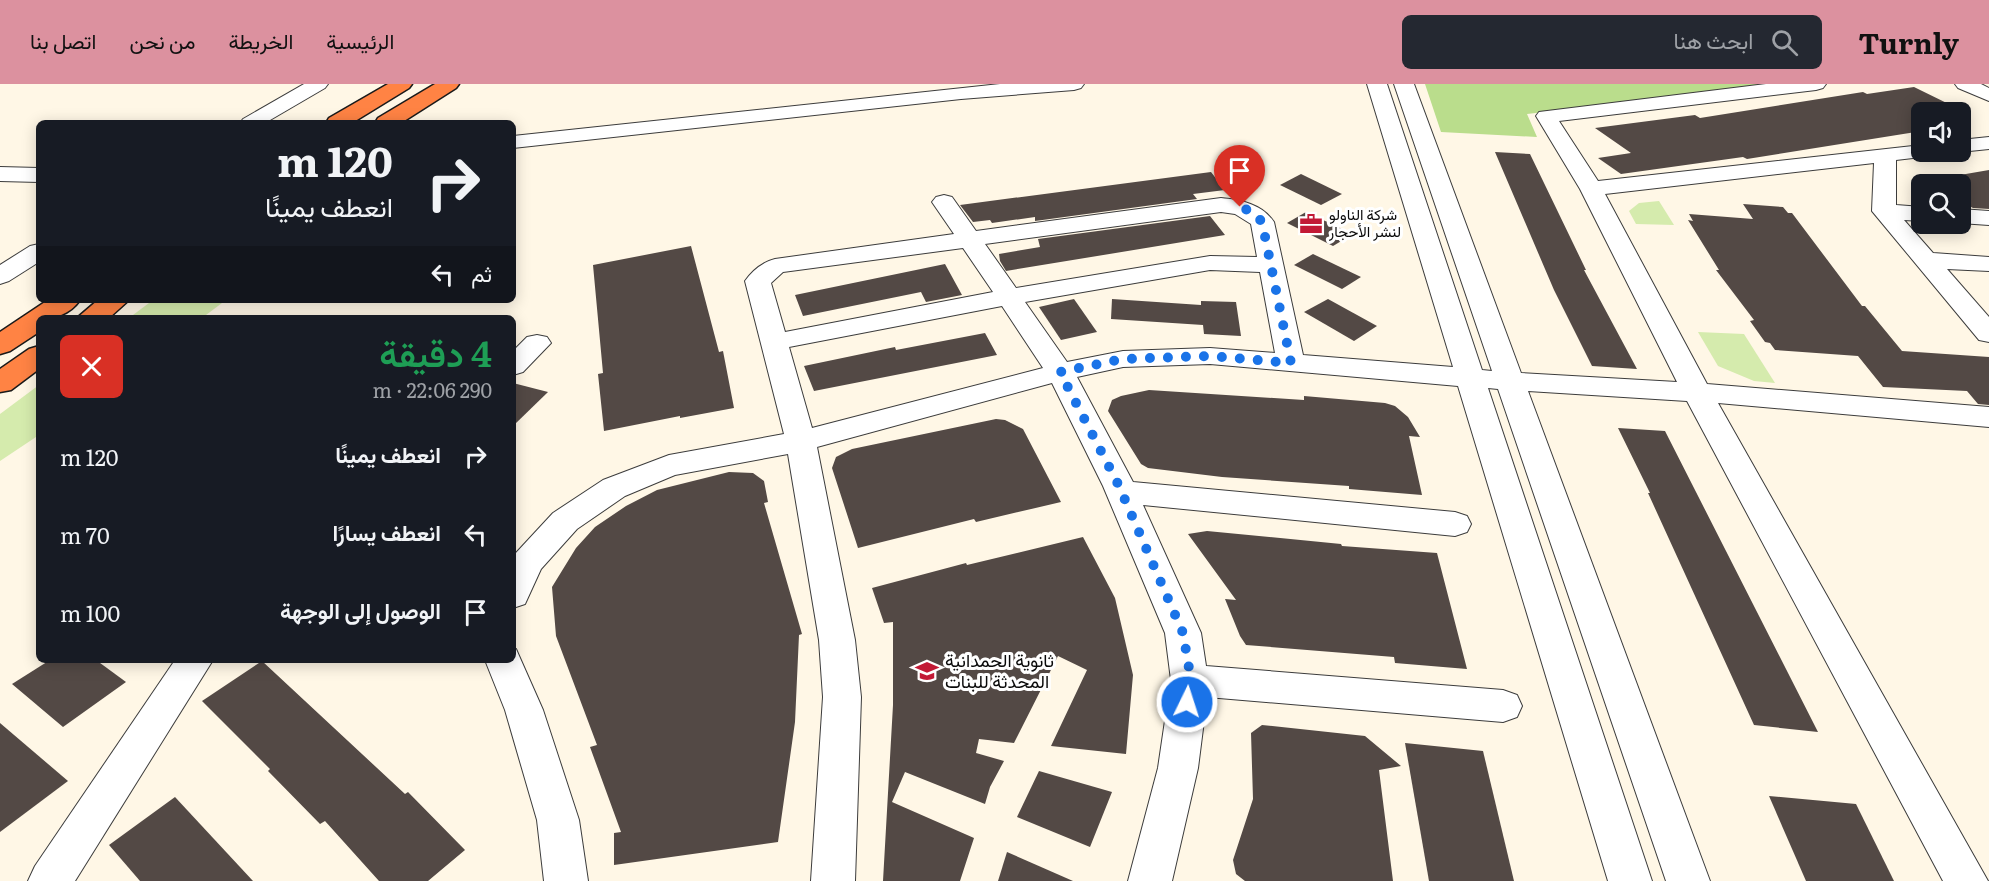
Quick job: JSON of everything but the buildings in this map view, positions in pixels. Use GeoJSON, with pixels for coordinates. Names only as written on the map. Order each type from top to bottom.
{"type":"FeatureCollection","features":[{"type":"Feature","properties":{"kind":"highway"},"geometry":{"type":"LineString","coordinates":[[342,120],[402,84]]}},
{"type":"Feature","properties":{"kind":"highway"},"geometry":{"type":"LineString","coordinates":[[391,120],[449,84]]}},
{"type":"Feature","properties":{"kind":"highway"},"geometry":{"type":"LineString","coordinates":[[44,315],[62,303]]}},
{"type":"Feature","properties":{"kind":"highway"},"geometry":{"type":"LineString","coordinates":[[95,315],[112,303]]}},
{"type":"Feature","properties":{"kind":"highway"},"geometry":{"type":"LineString","coordinates":[[0,345],[36,321]]}},
{"type":"Feature","properties":{"kind":"highway"},"geometry":{"type":"LineString","coordinates":[[0,383],[36,357]]}},
{"type":"Feature","properties":{"kind":"street"},"geometry":{"type":"LineString","coordinates":[[255,120],[318,84]]}},
{"type":"Feature","properties":{"kind":"street"},"geometry":{"type":"LineString","coordinates":[[516,126],[915,84]]}},
{"type":"Feature","properties":{"kind":"street"},"geometry":{"type":"LineString","coordinates":[[516,142],[949,94],[1074,84]]}},
{"type":"Feature","properties":{"kind":"street"},"geometry":{"type":"LineString","coordinates":[[1377,84],[1630,881]]}},
{"type":"Feature","properties":{"kind":"street"},"geometry":{"type":"LineString","coordinates":[[1404,84],[1688,881]]}},
{"type":"Feature","properties":{"kind":"street"},"geometry":{"type":"LineString","coordinates":[[1816,84],[1546,116],[1591,189],[1697,392],[1965,881]]}},
{"type":"Feature","properties":{"kind":"street"},"geometry":{"type":"LineString","coordinates":[[1965,84],[1989,95]]}},
{"type":"Feature","properties":{"kind":"street"},"geometry":{"type":"LineString","coordinates":[[1971,145],[1989,143]]}},
{"type":"Feature","properties":{"kind":"street"},"geometry":{"type":"LineString","coordinates":[[1591,189],[1911,152]]}},
{"type":"Feature","properties":{"kind":"street"},"geometry":{"type":"LineString","coordinates":[[1885,156],[1884,211],[1989,334]]}},
{"type":"Feature","properties":{"kind":"street"},"geometry":{"type":"LineString","coordinates":[[0,174],[36,175]]}},
{"type":"Feature","properties":{"kind":"street"},"geometry":{"type":"LineString","coordinates":[[944,202],[1060,372],[1122,492],[1183,633],[1191,680],[1178,768],[1150,881]]}},
{"type":"Feature","properties":{"kind":"street"},"geometry":{"type":"LineString","coordinates":[[833,881],[842,697],[837,640],[801,441],[758,280],[775,266],[1221,205],[1240,207],[1253,212],[1262,222],[1291,363]]}},
{"type":"Feature","properties":{"kind":"street"},"geometry":{"type":"LineString","coordinates":[[1884,211],[1911,213]]}},
{"type":"Feature","properties":{"kind":"street"},"geometry":{"type":"LineString","coordinates":[[1971,217],[1989,218]]}},
{"type":"Feature","properties":{"kind":"street"},"geometry":{"type":"LineString","coordinates":[[0,276],[36,253]]}},
{"type":"Feature","properties":{"kind":"street"},"geometry":{"type":"LineString","coordinates":[[1924,260],[1989,264]]}},
{"type":"Feature","properties":{"kind":"street"},"geometry":{"type":"LineString","coordinates":[[774,342],[1009,297],[1210,263],[1271,265]]}},
{"type":"Feature","properties":{"kind":"street"},"geometry":{"type":"LineString","coordinates":[[516,363],[537,343]]}},
{"type":"Feature","properties":{"kind":"street"},"geometry":{"type":"LineString","coordinates":[[516,588],[527,563],[565,521],[614,488],[669,466],[801,441],[1060,372],[1134,358],[1210,356],[1509,381],[1697,392],[1989,417]]}},
{"type":"Feature","properties":{"kind":"street"},"geometry":{"type":"LineString","coordinates":[[1122,492],[1455,524]]}},
{"type":"Feature","properties":{"kind":"street"},"geometry":{"type":"LineString","coordinates":[[50,881],[193,663]]}},
{"type":"Feature","properties":{"kind":"street"},"geometry":{"type":"LineString","coordinates":[[504,663],[524,710],[558,820],[566,881]]}},
{"type":"Feature","properties":{"kind":"street"},"geometry":{"type":"LineString","coordinates":[[1191,680],[1503,706]]}},
{"type":"Feature","properties":{"kind":"green space"},"geometry":{"type":"Polygon","coordinates":[[[1425,84],[1788,84],[1527,114],[1537,137],[1441,132],[1425,84]]]}},
{"type":"Feature","properties":{"kind":"green space"},"geometry":{"type":"Polygon","coordinates":[[[1659,201],[1674,225],[1636,224],[1629,211],[1639,203],[1659,201]]]}},
{"type":"Feature","properties":{"kind":"green space"},"geometry":{"type":"Polygon","coordinates":[[[149,303],[222,303],[206,315],[133,315],[149,303]]]}},
{"type":"Feature","properties":{"kind":"green space"},"geometry":{"type":"Polygon","coordinates":[[[1698,332],[1744,334],[1775,383],[1754,381],[1718,366],[1698,332]]]}},
{"type":"Feature","properties":{"kind":"green space"},"geometry":{"type":"Polygon","coordinates":[[[36,387],[36,437],[0,461],[0,414],[36,387]]]}},
{"type":"Feature","properties":{"kind":"place","name":"شركة الناولو لنشر الأحجار"},"geometry":{"type":"Point","coordinates":[1311,224]}},
{"type":"Feature","properties":{"kind":"place","name":"ثانوية الحمدانية المحدثة للبنات"},"geometry":{"type":"Point","coordinates":[927,671]}},
{"type":"Feature","properties":{"kind":"route"},"geometry":{"type":"LineString","coordinates":[[1187,702],[1191,680],[1183,633],[1119,486],[1060,372],[1123,359],[1210,356],[1291,363],[1262,222],[1253,212],[1240,207]]}}]}
